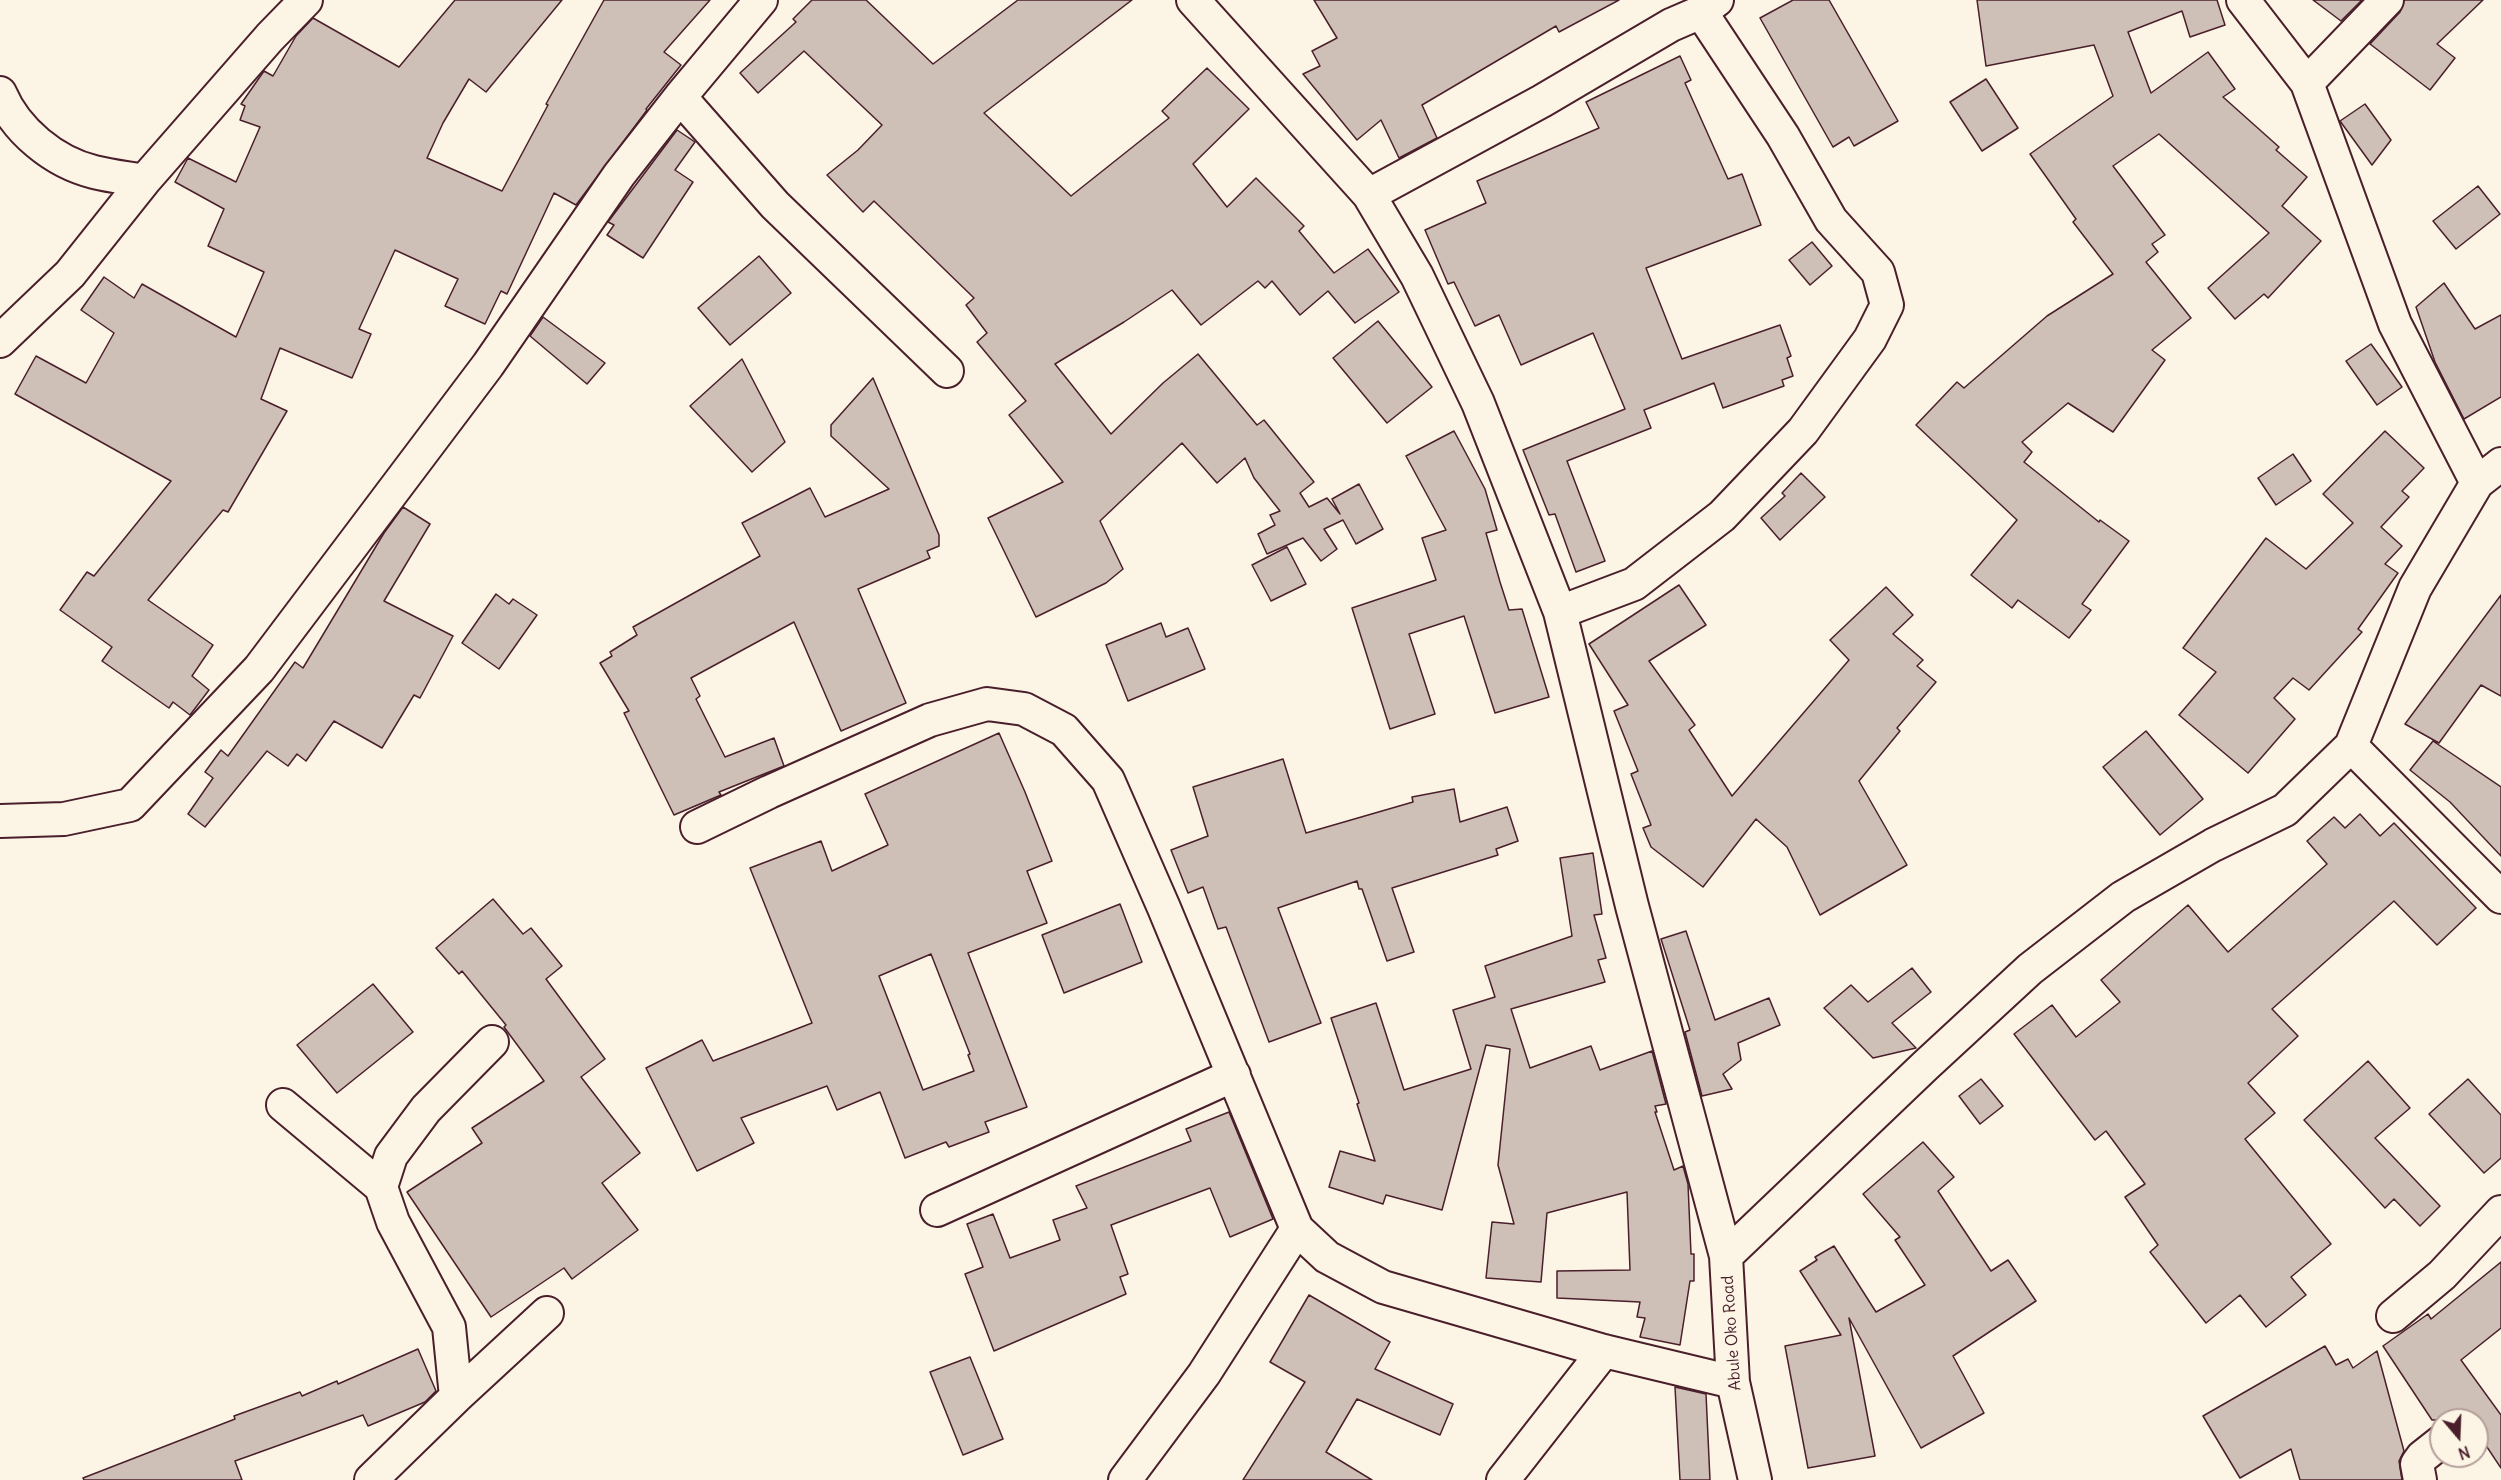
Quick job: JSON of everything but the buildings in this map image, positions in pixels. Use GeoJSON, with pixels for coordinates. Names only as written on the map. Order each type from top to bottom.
{"type":"FeatureCollection","features":[{"type":"Feature","properties":{"kind":"street"},"geometry":{"type":"LineString","coordinates":[[0,340],[70,274],[144,181],[270,37],[306,0]]}},
{"type":"Feature","properties":{"kind":"street"},"geometry":{"type":"LineString","coordinates":[[0,821],[64,819],[130,805],[259,669],[488,365],[619,175],[761,0]]}},
{"type":"Feature","properties":{"kind":"street","name":"Abule Oko Road"},"geometry":{"type":"LineString","coordinates":[[1193,0],[1369,195],[1417,276],[1478,404],[1560,612],[1632,906],[1726,1256],[1733,1382],[1755,1480]]}},
{"type":"Feature","properties":{"kind":"street"},"geometry":{"type":"LineString","coordinates":[[1726,1256],[2030,969],[2123,897],[2213,845],[2285,810],[2350,746],[2415,588],[2489,473],[2395,324],[2307,83],[2243,0]]}},
{"type":"Feature","properties":{"kind":"street"},"geometry":{"type":"LineString","coordinates":[[2307,83],[2387,0]]}},
{"type":"Feature","properties":{"kind":"street"},"geometry":{"type":"LineString","coordinates":[[1369,195],[1542,101],[1671,25],[1709,6],[1831,220],[1878,272],[1887,305],[1870,339],[1803,431],[1722,516],[1634,584],[1560,612]]}},
{"type":"Feature","properties":{"kind":"street"},"geometry":{"type":"LineString","coordinates":[[0,93],[6,109],[33,139],[59,158],[92,171],[144,181]]}},
{"type":"Feature","properties":{"kind":"street"},"geometry":{"type":"LineString","coordinates":[[680,97],[775,205],[947,371]]}},
{"type":"Feature","properties":{"kind":"street"},"geometry":{"type":"LineString","coordinates":[[697,827],[930,720],[987,704],[1024,709],[1064,730],[1108,780],[1297,1229],[1327,1257],[1383,1287],[1604,1351],[1733,1382]]}},
{"type":"Feature","properties":{"kind":"street"},"geometry":{"type":"LineString","coordinates":[[2350,746],[2501,897]]}},
{"type":"Feature","properties":{"kind":"street"},"geometry":{"type":"LineString","coordinates":[[381,1187],[391,1156],[426,1109],[492,1041]]}},
{"type":"Feature","properties":{"kind":"street"},"geometry":{"type":"LineString","coordinates":[[937,1210],[1234,1075]]}},
{"type":"Feature","properties":{"kind":"street"},"geometry":{"type":"LineString","coordinates":[[283,1105],[381,1187],[393,1222],[449,1327],[456,1397]]}},
{"type":"Feature","properties":{"kind":"street"},"geometry":{"type":"LineString","coordinates":[[2393,1316],[2442,1275],[2501,1212]]}},
{"type":"Feature","properties":{"kind":"street"},"geometry":{"type":"LineString","coordinates":[[1125,1480],[1204,1374],[1297,1229]]}},
{"type":"Feature","properties":{"kind":"street"},"geometry":{"type":"LineString","coordinates":[[371,1480],[547,1313]]}},
{"type":"Feature","properties":{"kind":"street"},"geometry":{"type":"LineString","coordinates":[[1503,1480],[1604,1351]]}},
{"type":"Feature","properties":{"kind":"street"},"geometry":{"type":"LineString","coordinates":[[2420,1480],[2417,1464],[2429,1451]]}}]}
